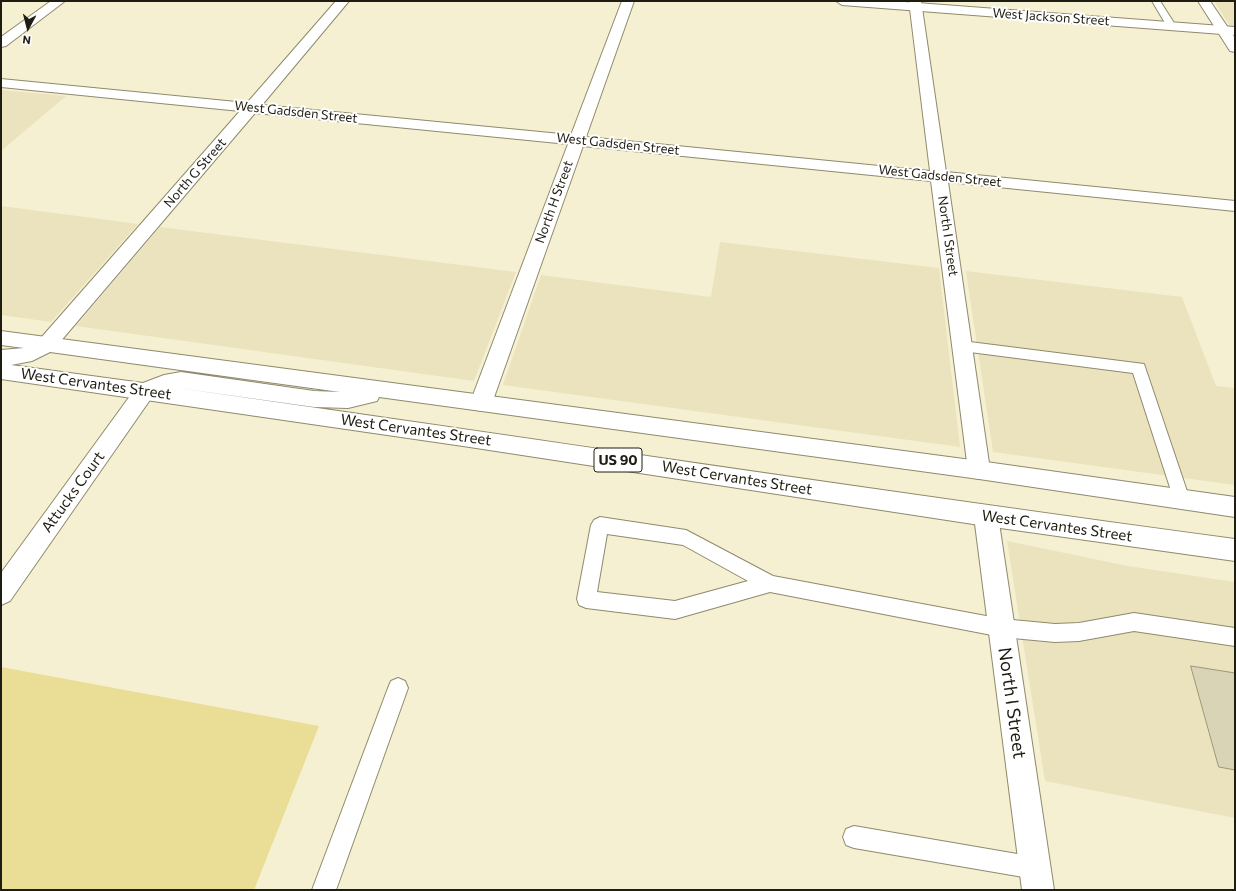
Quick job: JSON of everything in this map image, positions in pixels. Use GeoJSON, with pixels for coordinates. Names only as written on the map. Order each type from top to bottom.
{"type":"FeatureCollection","features":[{"type":"Feature","properties":{"kind":"street"},"geometry":{"type":"LineString","coordinates":[[1,43],[59,1]]}},
{"type":"Feature","properties":{"kind":"street","name":"North G Street"},"geometry":{"type":"LineString","coordinates":[[1,357],[12,358],[31,355],[47,344],[343,1]]}},
{"type":"Feature","properties":{"kind":"street","name":"North H Street"},"geometry":{"type":"LineString","coordinates":[[481,403],[628,1]]}},
{"type":"Feature","properties":{"kind":"street","name":"West Jackson Street"},"geometry":{"type":"LineString","coordinates":[[842,1],[916,4],[1229,31]]}},
{"type":"Feature","properties":{"kind":"street"},"geometry":{"type":"LineString","coordinates":[[1204,1],[1229,31],[1235,48]]}},
{"type":"Feature","properties":{"kind":"street","name":"North I Street"},"geometry":{"type":"LineString","coordinates":[[916,4],[979,470]]}},
{"type":"Feature","properties":{"kind":"street","name":"West Gadsden Street"},"geometry":{"type":"LineString","coordinates":[[1,83],[1235,206]]}},
{"type":"Feature","properties":{"kind":"street"},"geometry":{"type":"LineString","coordinates":[[1,338],[979,470],[1235,507]]}},
{"type":"Feature","properties":{"kind":"street","name":"West Cervantes Street"},"geometry":{"type":"LineString","coordinates":[[1,371],[463,437],[986,516],[1235,550]]}},
{"type":"Feature","properties":{"kind":"street"},"geometry":{"type":"LineString","coordinates":[[145,391],[164,383],[181,380],[314,399],[348,400],[389,391]]}},
{"type":"Feature","properties":{"kind":"street","name":"Attucks Court"},"geometry":{"type":"LineString","coordinates":[[1,593],[145,391]]}},
{"type":"Feature","properties":{"kind":"street","name":"North I Street"},"geometry":{"type":"LineString","coordinates":[[986,516],[1037,879]]}},
{"type":"Feature","properties":{"kind":"lane"},"geometry":{"type":"LineString","coordinates":[[1156,1],[1171,26]]}},
{"type":"Feature","properties":{"kind":"lane"},"geometry":{"type":"LineString","coordinates":[[962,346],[1139,368],[1182,500]]}},
{"type":"Feature","properties":{"kind":"lane"},"geometry":{"type":"LineString","coordinates":[[770,584],[675,610],[586,599],[600,526],[686,538],[770,584],[1002,628],[1055,633],[1079,632],[1134,622],[1235,637]]}},
{"type":"Feature","properties":{"kind":"lane"},"geometry":{"type":"LineString","coordinates":[[324,890],[398,688]]}},
{"type":"Feature","properties":{"kind":"lane"},"geometry":{"type":"LineString","coordinates":[[854,837],[1037,879]]}},
{"type":"Feature","properties":{"kind":"shaded area"},"geometry":{"type":"Polygon","coordinates":[[[1214,1],[1235,1],[1235,26],[1230,26],[1214,1]]]}},
{"type":"Feature","properties":{"kind":"shaded area"},"geometry":{"type":"Polygon","coordinates":[[[1,90],[66,96],[1,151],[1,90]]]}},
{"type":"Feature","properties":{"kind":"shaded area"},"geometry":{"type":"Polygon","coordinates":[[[1,206],[138,224],[51,322],[1,315],[1,206]]]}},
{"type":"Feature","properties":{"kind":"shaded area"},"geometry":{"type":"Polygon","coordinates":[[[160,227],[516,272],[474,381],[76,326],[160,227]]]}},
{"type":"Feature","properties":{"kind":"shaded area"},"geometry":{"type":"Polygon","coordinates":[[[720,242],[939,268],[960,447],[503,385],[541,275],[711,297],[720,242]]]}},
{"type":"Feature","properties":{"kind":"shaded area"},"geometry":{"type":"Polygon","coordinates":[[[966,271],[1182,297],[1216,386],[1235,388],[1235,485],[993,452],[966,271]]]}},
{"type":"Feature","properties":{"kind":"shaded area"},"geometry":{"type":"Polygon","coordinates":[[[1007,541],[1128,566],[1235,582],[1235,818],[1045,781],[1007,541]]]}},
{"type":"Feature","properties":{"kind":"shaded area"},"geometry":{"type":"Polygon","coordinates":[[[1,667],[319,726],[254,890],[1,890],[1,667]]]}},
{"type":"Feature","properties":{"kind":"building"},"geometry":{"type":"Polygon","coordinates":[[[1191,666],[1235,673],[1235,770],[1219,767],[1191,666]]]}}]}
